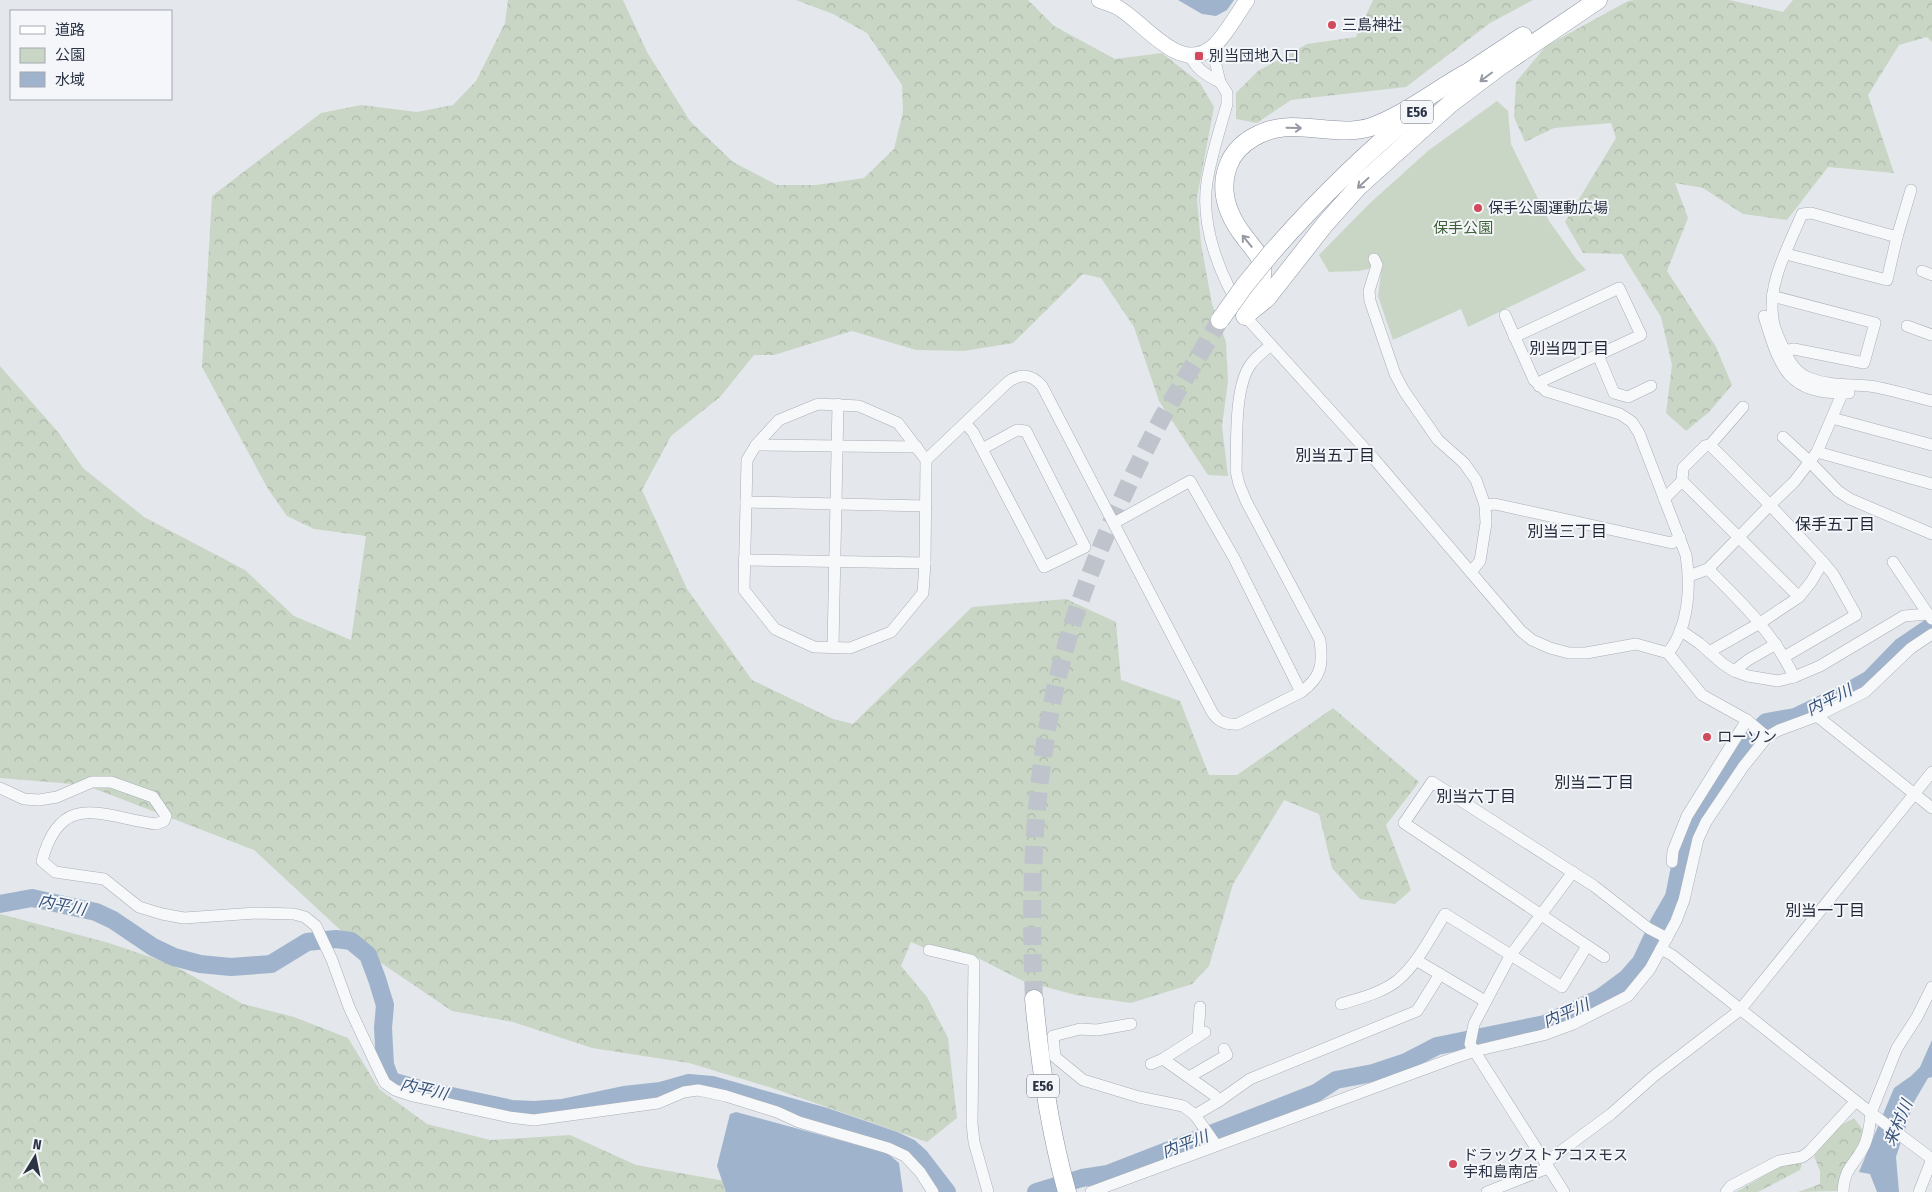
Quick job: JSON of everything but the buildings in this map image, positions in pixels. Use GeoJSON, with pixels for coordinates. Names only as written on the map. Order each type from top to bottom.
{"type":"FeatureCollection","features":[{"type":"Feature","properties":{"kind":"highway","name":"E56"},"geometry":{"type":"LineString","coordinates":[[1220,320],[1272,252],[1317,202],[1365,155],[1464,75],[1554,16],[1586,0]]}},
{"type":"Feature","properties":{"kind":"highway"},"geometry":{"type":"LineString","coordinates":[[1245,316],[1267,298],[1325,224],[1358,187],[1450,104],[1499,67],[1598,0]]}},
{"type":"Feature","properties":{"kind":"highway"},"geometry":{"type":"LineString","coordinates":[[1245,316],[1262,279],[1262,264],[1256,252],[1236,226],[1225,201],[1224,182],[1228,165],[1238,149],[1251,138],[1270,130],[1291,127],[1346,131],[1371,127],[1402,113],[1464,75]]}},
{"type":"Feature","properties":{"kind":"highway","name":"E56"},"geometry":{"type":"LineString","coordinates":[[1034,999],[1044,1088],[1067,1192]]}},
{"type":"Feature","properties":{"kind":"main road"},"geometry":{"type":"LineString","coordinates":[[1099,0],[1117,7],[1158,39],[1181,54],[1190,56],[1202,54],[1212,48],[1247,0]]}},
{"type":"Feature","properties":{"kind":"street"},"geometry":{"type":"LineString","coordinates":[[1212,48],[1220,82],[1228,93],[1227,104],[1207,182],[1207,222],[1229,291],[1245,316],[1375,460],[1522,631],[1532,640],[1550,648],[1569,653],[1586,653],[1636,644],[1668,653],[1702,695],[1749,721],[1765,735]]}},
{"type":"Feature","properties":{"kind":"street"},"geometry":{"type":"LineString","coordinates":[[1190,56],[1193,63],[1204,73],[1220,82]]}},
{"type":"Feature","properties":{"kind":"street"},"geometry":{"type":"LineString","coordinates":[[1786,254],[1887,280],[1897,237],[1912,190]]}},
{"type":"Feature","properties":{"kind":"street"},"geometry":{"type":"LineString","coordinates":[[1897,237],[1811,213],[1802,214],[1772,296],[1773,318],[1784,351],[1790,362],[1797,370],[1808,377],[1841,385],[1870,386],[1932,402]]}},
{"type":"Feature","properties":{"kind":"street"},"geometry":{"type":"LineString","coordinates":[[1374,259],[1377,265],[1369,291],[1370,301],[1396,374],[1404,391],[1438,440],[1464,463],[1476,480],[1485,505],[1486,522],[1480,561],[1471,572]]}},
{"type":"Feature","properties":{"kind":"street"},"geometry":{"type":"LineString","coordinates":[[1514,337],[1619,288],[1641,335],[1542,381],[1540,386]]}},
{"type":"Feature","properties":{"kind":"street"},"geometry":{"type":"LineString","coordinates":[[1772,296],[1875,323],[1864,363],[1794,349],[1784,351]]}},
{"type":"Feature","properties":{"kind":"street"},"geometry":{"type":"LineString","coordinates":[[1505,315],[1534,380],[1540,386],[1546,391],[1620,414],[1632,422],[1639,433],[1680,537],[1690,576],[1687,603],[1680,630],[1668,653]]}},
{"type":"Feature","properties":{"kind":"street"},"geometry":{"type":"LineString","coordinates":[[1764,316],[1781,365],[1791,379],[1818,391],[1842,394],[1870,386]]}},
{"type":"Feature","properties":{"kind":"street"},"geometry":{"type":"LineString","coordinates":[[1908,326],[1932,335]]}},
{"type":"Feature","properties":{"kind":"street"},"geometry":{"type":"LineString","coordinates":[[926,460],[1014,377],[1024,376],[1038,380],[1212,712],[1221,722],[1230,725],[1238,724],[1302,692],[1311,685],[1319,673],[1322,658],[1320,640],[1246,501],[1236,471],[1240,392],[1244,377],[1251,364],[1271,345]]}},
{"type":"Feature","properties":{"kind":"street"},"geometry":{"type":"LineString","coordinates":[[1598,355],[1614,393],[1628,397],[1651,386]]}},
{"type":"Feature","properties":{"kind":"street"},"geometry":{"type":"LineString","coordinates":[[1690,576],[1708,569],[1794,482],[1814,457],[1842,394]]}},
{"type":"Feature","properties":{"kind":"street"},"geometry":{"type":"LineString","coordinates":[[818,404],[838,404],[859,406],[898,423],[917,447],[926,460],[926,564],[923,593],[891,632],[850,648],[814,647],[775,629],[744,590],[747,460],[756,445],[779,420],[818,404]]}},
{"type":"Feature","properties":{"kind":"street"},"geometry":{"type":"LineString","coordinates":[[833,648],[838,404]]}},
{"type":"Feature","properties":{"kind":"street"},"geometry":{"type":"LineString","coordinates":[[1664,499],[1682,482],[1683,468],[1705,446],[1710,445],[1743,407]]}},
{"type":"Feature","properties":{"kind":"street"},"geometry":{"type":"LineString","coordinates":[[1832,418],[1932,445]]}},
{"type":"Feature","properties":{"kind":"street"},"geometry":{"type":"LineString","coordinates":[[966,424],[973,432],[1044,567],[1085,547],[1026,431],[1017,430],[982,449]]}},
{"type":"Feature","properties":{"kind":"street"},"geometry":{"type":"LineString","coordinates":[[1783,437],[1814,457],[1932,484]]}},
{"type":"Feature","properties":{"kind":"street"},"geometry":{"type":"LineString","coordinates":[[756,445],[917,447]]}},
{"type":"Feature","properties":{"kind":"street"},"geometry":{"type":"LineString","coordinates":[[1710,445],[1823,562],[1856,615],[1784,657]]}},
{"type":"Feature","properties":{"kind":"street"},"geometry":{"type":"LineString","coordinates":[[1814,457],[1838,491],[1850,499],[1932,534]]}},
{"type":"Feature","properties":{"kind":"street"},"geometry":{"type":"LineString","coordinates":[[1114,523],[1190,481],[1234,558],[1282,656],[1302,692]]}},
{"type":"Feature","properties":{"kind":"street"},"geometry":{"type":"LineString","coordinates":[[1682,482],[1799,597]]}},
{"type":"Feature","properties":{"kind":"street"},"geometry":{"type":"LineString","coordinates":[[746,502],[926,506]]}},
{"type":"Feature","properties":{"kind":"street"},"geometry":{"type":"LineString","coordinates":[[1485,505],[1495,504],[1672,543],[1680,537]]}},
{"type":"Feature","properties":{"kind":"street"},"geometry":{"type":"LineString","coordinates":[[744,560],[926,564]]}},
{"type":"Feature","properties":{"kind":"street"},"geometry":{"type":"LineString","coordinates":[[1709,652],[1760,623],[1799,597],[1823,562]]}},
{"type":"Feature","properties":{"kind":"street"},"geometry":{"type":"LineString","coordinates":[[1893,562],[1930,616]]}},
{"type":"Feature","properties":{"kind":"street"},"geometry":{"type":"LineString","coordinates":[[1708,569],[1760,623],[1776,644],[1794,678]]}},
{"type":"Feature","properties":{"kind":"street"},"geometry":{"type":"LineString","coordinates":[[1680,630],[1734,671],[1762,679],[1778,680],[1794,678],[1820,666],[1904,616],[1930,616]]}},
{"type":"Feature","properties":{"kind":"street"},"geometry":{"type":"LineString","coordinates":[[1091,1192],[1106,1189],[1214,1141],[1473,1047],[1543,1035],[1609,1007],[1628,996],[1642,981],[1661,949],[1664,937],[1676,921],[1684,900],[1698,839],[1706,822],[1765,735],[1817,716],[1865,692],[1912,648],[1932,634]]}},
{"type":"Feature","properties":{"kind":"street"},"geometry":{"type":"LineString","coordinates":[[1734,671],[1748,660],[1776,644]]}},
{"type":"Feature","properties":{"kind":"street"},"geometry":{"type":"LineString","coordinates":[[1817,716],[1932,808]]}},
{"type":"Feature","properties":{"kind":"street"},"geometry":{"type":"LineString","coordinates":[[1672,862],[1673,851],[1687,816],[1749,721]]}},
{"type":"Feature","properties":{"kind":"street"},"geometry":{"type":"LineString","coordinates":[[1487,1192],[1547,1166],[1654,1076],[1740,1010],[1932,772]]}},
{"type":"Feature","properties":{"kind":"street"},"geometry":{"type":"LineString","coordinates":[[0,788],[24,799],[39,800],[58,797],[92,782],[111,782],[144,792],[153,797],[166,816],[164,820],[156,824],[86,811],[74,814],[64,821],[56,831],[42,861],[55,872],[104,879],[139,907],[162,914],[184,918],[257,913],[294,914],[305,917],[316,926],[323,940],[349,1007],[385,1083],[395,1090],[413,1096],[509,1117],[534,1120],[579,1112],[658,1103],[684,1092],[698,1090],[726,1096],[777,1112],[799,1122],[888,1148],[905,1156],[920,1172],[933,1192]]}},
{"type":"Feature","properties":{"kind":"street"},"geometry":{"type":"LineString","coordinates":[[1604,958],[1404,823],[1432,782],[1594,886],[1648,928],[1664,937]]}},
{"type":"Feature","properties":{"kind":"street"},"geometry":{"type":"LineString","coordinates":[[1564,1192],[1473,1047],[1472,1030],[1510,956],[1572,872]]}},
{"type":"Feature","properties":{"kind":"street"},"geometry":{"type":"LineString","coordinates":[[1342,1004],[1370,996],[1397,980],[1416,960],[1445,914],[1562,987],[1587,946]]}},
{"type":"Feature","properties":{"kind":"street"},"geometry":{"type":"LineString","coordinates":[[1661,949],[1672,955],[1855,1102],[1930,1158],[1919,1192]]}},
{"type":"Feature","properties":{"kind":"street"},"geometry":{"type":"LineString","coordinates":[[929,950],[972,960],[974,963],[972,1123],[974,1142],[988,1192]]}},
{"type":"Feature","properties":{"kind":"street"},"geometry":{"type":"LineString","coordinates":[[1416,960],[1486,1001]]}},
{"type":"Feature","properties":{"kind":"street"},"geometry":{"type":"LineString","coordinates":[[1198,1119],[1250,1079],[1417,1012],[1440,974]]}},
{"type":"Feature","properties":{"kind":"street"},"geometry":{"type":"LineString","coordinates":[[1843,1191],[1844,1176],[1864,1148],[1897,1048],[1918,1016],[1932,988]]}},
{"type":"Feature","properties":{"kind":"street"},"geometry":{"type":"LineString","coordinates":[[1151,1064],[1163,1059],[1202,1034],[1200,1007]]}},
{"type":"Feature","properties":{"kind":"street"},"geometry":{"type":"LineString","coordinates":[[1131,1024],[1097,1030],[1080,1030],[1053,1036],[1055,1057],[1083,1080],[1139,1097],[1183,1106],[1198,1119],[1214,1141]]}},
{"type":"Feature","properties":{"kind":"street"},"geometry":{"type":"LineString","coordinates":[[1189,1077],[1228,1055],[1224,1049]]}},
{"type":"Feature","properties":{"kind":"street"},"geometry":{"type":"LineString","coordinates":[[1163,1059],[1219,1101]]}},
{"type":"Feature","properties":{"kind":"street"},"geometry":{"type":"LineString","coordinates":[[1726,1192],[1731,1186],[1779,1162],[1802,1156],[1809,1152],[1855,1102]]}},
{"type":"Feature","properties":{"kind":"green space"},"geometry":{"type":"Polygon","coordinates":[[[508,0],[623,0],[647,52],[690,121],[733,162],[777,185],[816,185],[864,178],[894,149],[903,112],[902,85],[867,33],[833,14],[796,0],[1028,0],[1054,26],[1115,59],[1162,53],[1200,83],[1214,107],[1197,198],[1201,244],[1212,304],[1226,342],[1228,381],[1222,426],[1228,476],[1208,475],[1159,401],[1134,327],[1101,278],[1083,274],[1013,343],[964,351],[916,350],[852,331],[774,355],[754,355],[720,397],[671,436],[642,490],[687,589],[752,680],[833,719],[853,724],[972,607],[1066,599],[1116,622],[1121,680],[1180,701],[1209,775],[1237,775],[1333,708],[1419,782],[1386,825],[1411,890],[1395,904],[1360,899],[1332,868],[1319,814],[1284,800],[1233,884],[1209,966],[1192,984],[1131,1003],[1076,995],[1023,981],[974,956],[932,951],[911,942],[901,966],[927,997],[948,1038],[957,1118],[927,1142],[772,1088],[689,1063],[592,1048],[513,1022],[452,1011],[362,950],[254,850],[85,785],[0,778],[0,366],[58,432],[83,468],[144,517],[245,570],[294,616],[351,640],[366,536],[314,529],[287,516],[268,489],[202,367],[212,196],[321,113],[361,105],[417,112],[453,105],[476,81],[505,23],[508,0]]]}},
{"type":"Feature","properties":{"kind":"green space"},"geometry":{"type":"Polygon","coordinates":[[[1373,0],[1533,0],[1490,23],[1406,87],[1291,100],[1257,123],[1236,119],[1236,93],[1258,71],[1307,44],[1356,37],[1373,0]]]}},
{"type":"Feature","properties":{"kind":"green space"},"geometry":{"type":"Polygon","coordinates":[[[1729,0],[1783,12],[1793,0],[1932,0],[1932,42],[1927,37],[1899,45],[1868,95],[1894,173],[1828,167],[1787,220],[1743,214],[1703,188],[1675,183],[1688,218],[1667,271],[1716,347],[1732,385],[1709,412],[1686,431],[1666,413],[1672,365],[1661,317],[1622,254],[1583,253],[1565,222],[1616,138],[1611,123],[1554,128],[1525,142],[1514,117],[1516,82],[1546,46],[1628,1],[1729,0]]]}},
{"type":"Feature","properties":{"kind":"green space","name":"保手公園"},"geometry":{"type":"Polygon","coordinates":[[[1497,101],[1508,111],[1511,144],[1549,221],[1586,270],[1468,327],[1461,309],[1393,340],[1378,296],[1382,266],[1359,271],[1329,272],[1319,255],[1369,204],[1429,150],[1497,101]]]}},
{"type":"Feature","properties":{"kind":"green space"},"geometry":{"type":"Polygon","coordinates":[[[0,914],[109,943],[171,964],[243,1004],[294,1017],[348,1038],[379,1089],[427,1124],[490,1140],[570,1135],[636,1165],[730,1182],[743,1192],[0,1192],[0,914]]]}},
{"type":"Feature","properties":{"kind":"green space"},"geometry":{"type":"Polygon","coordinates":[[[1854,1118],[1864,1131],[1862,1143],[1843,1172],[1837,1191],[1798,1192],[1820,1184],[1820,1171],[1814,1156],[1834,1129],[1854,1118]]]}},
{"type":"Feature","properties":{"kind":"green space"},"geometry":{"type":"Polygon","coordinates":[[[1803,1160],[1800,1170],[1758,1192],[1736,1192],[1782,1165],[1803,1160]]]}},
{"type":"Feature","properties":{"kind":"water"},"geometry":{"type":"Polygon","coordinates":[[[1178,0],[1234,0],[1227,10],[1216,16],[1202,14],[1178,0]]]}},
{"type":"Feature","properties":{"kind":"water","name":"来村川"},"geometry":{"type":"Polygon","coordinates":[[[1932,1040],[1932,1077],[1928,1078],[1914,1102],[1896,1157],[1899,1192],[1877,1192],[1870,1174],[1859,1172],[1894,1088],[1920,1067],[1932,1040]]]}},
{"type":"Feature","properties":{"kind":"water"},"geometry":{"type":"Polygon","coordinates":[[[736,1112],[887,1153],[899,1163],[903,1192],[726,1192],[717,1166],[730,1114],[736,1112]]]}},
{"type":"Feature","properties":{"kind":"waterway","name":"内平川"},"geometry":{"type":"LineString","coordinates":[[1036,1192],[1082,1178],[1108,1174],[1316,1093],[1336,1080],[1373,1073],[1406,1062],[1437,1046],[1545,1024],[1600,998],[1627,978],[1641,962],[1659,923],[1674,897],[1685,842],[1696,817],[1745,745],[1766,722],[1795,717],[1870,679],[1901,647],[1932,626]]}},
{"type":"Feature","properties":{"kind":"waterway","name":"内平川"},"geometry":{"type":"LineString","coordinates":[[0,904],[32,898],[96,912],[113,920],[153,947],[174,957],[200,964],[231,967],[271,964],[307,942],[336,939],[351,941],[368,955],[385,1005],[383,1028],[385,1065],[391,1081],[423,1090],[512,1109],[534,1110],[562,1108],[624,1095],[661,1091],[689,1083],[712,1085],[826,1117],[893,1140],[910,1148],[920,1157],[947,1192]]}},
{"type":"Feature","properties":{"kind":"tunnel"},"geometry":{"type":"LineString","coordinates":[[1034,999],[1032,900],[1038,801],[1052,703],[1064,655],[1086,585],[1123,495],[1163,417],[1220,320]]}},
{"type":"Feature","properties":{"kind":"place","name":"三島神社"},"geometry":{"type":"Point","coordinates":[1332,25]}},
{"type":"Feature","properties":{"kind":"place","name":"別当団地入口"},"geometry":{"type":"Point","coordinates":[1199,56]}},
{"type":"Feature","properties":{"kind":"place","name":"保手公園運動広場"},"geometry":{"type":"Point","coordinates":[1478,208]}},
{"type":"Feature","properties":{"kind":"place","name":"ローソン"},"geometry":{"type":"Point","coordinates":[1707,737]}},
{"type":"Feature","properties":{"kind":"place","name":"ドラッグストアコスモス 宇和島南店"},"geometry":{"type":"Point","coordinates":[1453,1164]}},
{"type":"Feature","properties":{"kind":"district","name":"別当四丁目"},"geometry":{"type":"Point","coordinates":[1569,348]}},
{"type":"Feature","properties":{"kind":"district","name":"別当五丁目"},"geometry":{"type":"Point","coordinates":[1335,455]}},
{"type":"Feature","properties":{"kind":"district","name":"保手五丁目"},"geometry":{"type":"Point","coordinates":[1835,524]}},
{"type":"Feature","properties":{"kind":"district","name":"別当三丁目"},"geometry":{"type":"Point","coordinates":[1567,531]}},
{"type":"Feature","properties":{"kind":"district","name":"別当二丁目"},"geometry":{"type":"Point","coordinates":[1594,782]}},
{"type":"Feature","properties":{"kind":"district","name":"別当六丁目"},"geometry":{"type":"Point","coordinates":[1476,796]}},
{"type":"Feature","properties":{"kind":"district","name":"別当一丁目"},"geometry":{"type":"Point","coordinates":[1825,910]}}]}
